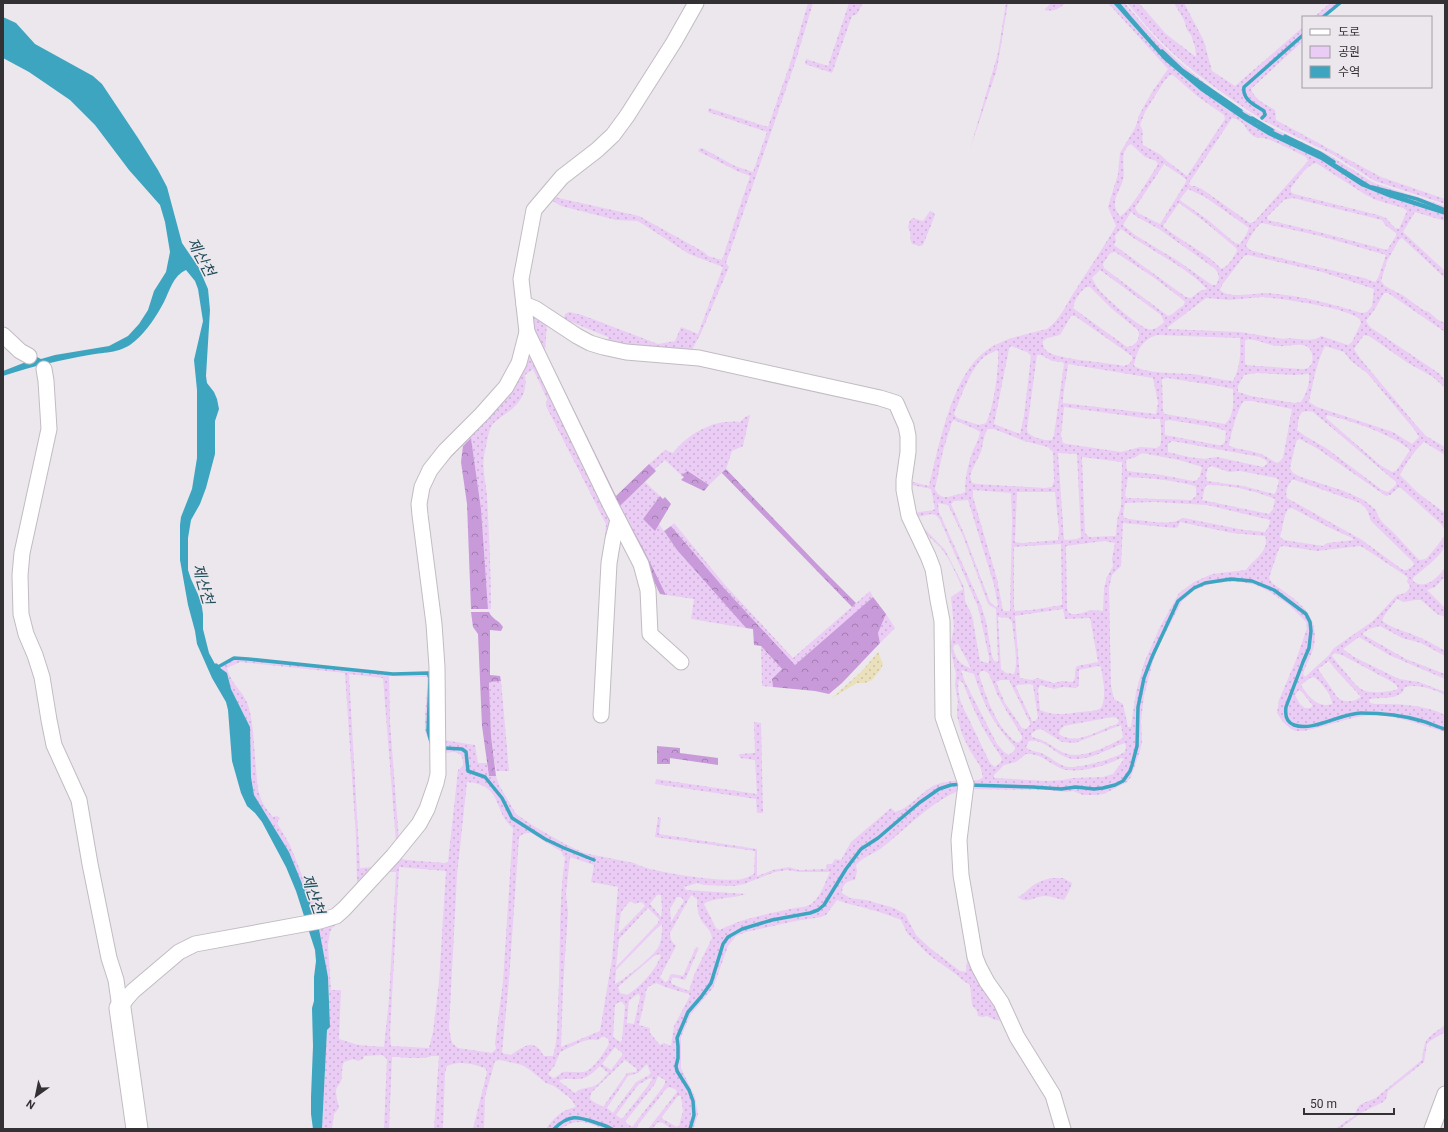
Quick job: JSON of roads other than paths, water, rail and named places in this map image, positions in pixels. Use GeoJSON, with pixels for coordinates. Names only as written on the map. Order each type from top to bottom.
{"type":"FeatureCollection","features":[{"type":"Feature","properties":{"kind":"street"},"geometry":{"type":"LineString","coordinates":[[682,662],[650,634],[648,590],[641,564],[618,520],[527,332],[521,279],[534,210],[562,177],[597,150],[613,135],[627,116],[674,42],[696,3]]}},
{"type":"Feature","properties":{"kind":"street"},"geometry":{"type":"LineString","coordinates":[[524,304],[536,309],[577,336],[590,343],[603,347],[626,352],[699,358],[880,398],[896,404],[906,426],[908,436],[904,490],[910,516],[933,569],[940,607],[942,621],[943,717],[966,784],[959,840],[961,875],[975,957],[987,982],[1001,1002],[1017,1037],[1053,1096],[1063,1129]]}},
{"type":"Feature","properties":{"kind":"street"},"geometry":{"type":"LineString","coordinates":[[120,1008],[133,991],[179,952],[195,944],[320,921],[336,916],[394,856],[419,824],[431,799],[438,774],[437,667],[434,624],[419,504],[421,491],[424,479],[453,441],[482,414],[506,387],[519,363],[527,332]]}},
{"type":"Feature","properties":{"kind":"street"},"geometry":{"type":"LineString","coordinates":[[3,335],[20,351],[29,356]]}},
{"type":"Feature","properties":{"kind":"street"},"geometry":{"type":"LineString","coordinates":[[44,369],[47,387],[49,429],[22,553],[20,575],[21,614],[26,634],[42,677],[54,745],[79,800],[109,958],[116,980],[136,1129]]}},
{"type":"Feature","properties":{"kind":"street"},"geometry":{"type":"LineString","coordinates":[[601,714],[609,563],[618,520]]}},
{"type":"Feature","properties":{"kind":"street"},"geometry":{"type":"LineString","coordinates":[[1432,1129],[1445,1094]]}},
{"type":"Feature","properties":{"kind":"water"},"geometry":{"type":"Polygon","coordinates":[[[1113,3],[1120,3],[1147,35],[1185,73],[1214,94],[1255,119],[1257,123],[1317,152],[1372,186],[1445,211],[1445,215],[1388,197],[1361,186],[1321,160],[1268,135],[1245,121],[1201,91],[1164,60],[1113,3]]]}},
{"type":"Feature","properties":{"kind":"water"},"geometry":{"type":"Polygon","coordinates":[[[3,17],[16,23],[35,44],[93,76],[102,84],[138,138],[167,187],[182,243],[199,268],[208,289],[210,310],[206,376],[207,383],[217,399],[219,409],[215,421],[215,454],[206,488],[200,504],[191,520],[188,538],[188,570],[201,601],[203,629],[209,653],[215,664],[227,673],[231,689],[250,727],[251,777],[254,795],[289,852],[319,925],[328,977],[330,1027],[327,1030],[322,1129],[313,1129],[311,1114],[313,1046],[312,1008],[314,1001],[316,961],[315,950],[296,891],[286,867],[262,822],[247,806],[241,793],[232,761],[226,702],[212,678],[197,644],[180,560],[181,517],[192,489],[197,458],[197,390],[194,360],[203,321],[198,289],[195,281],[186,270],[178,276],[148,328],[135,341],[125,348],[44,364],[3,376],[3,371],[37,357],[41,359],[55,355],[109,346],[128,336],[139,324],[148,310],[154,291],[166,272],[170,252],[165,222],[160,205],[129,170],[95,125],[70,100],[29,72],[3,58],[3,17]]]}},
{"type":"Feature","properties":{"kind":"waterway"},"geometry":{"type":"LineString","coordinates":[[1324,16],[1340,3]]}},
{"type":"Feature","properties":{"kind":"waterway"},"geometry":{"type":"LineString","coordinates":[[1262,118],[1265,115],[1264,111],[1247,99],[1244,92],[1244,87],[1302,36]]}},
{"type":"Feature","properties":{"kind":"waterway"},"geometry":{"type":"LineString","coordinates":[[1162,51],[1182,70],[1241,111]]}},
{"type":"Feature","properties":{"kind":"waterway"},"geometry":{"type":"LineString","coordinates":[[1252,118],[1272,130]]}},
{"type":"Feature","properties":{"kind":"waterway"},"geometry":{"type":"LineString","coordinates":[[1285,136],[1320,153],[1334,162]]}},
{"type":"Feature","properties":{"kind":"waterway"},"geometry":{"type":"LineString","coordinates":[[1372,187],[1417,199],[1445,210]]}},
{"type":"Feature","properties":{"kind":"waterway"},"geometry":{"type":"LineString","coordinates":[[969,785],[1061,789],[1076,787],[1094,789],[1115,785],[1123,781],[1130,771],[1137,746],[1138,707],[1144,678],[1178,601],[1194,588],[1205,583],[1231,579],[1252,581],[1274,590],[1306,614],[1310,622],[1311,631],[1309,648],[1286,707],[1287,718],[1291,724],[1310,726],[1353,714],[1369,713],[1407,717],[1445,729]]}},
{"type":"Feature","properties":{"kind":"waterway"},"geometry":{"type":"LineString","coordinates":[[216,665],[218,667],[234,658],[393,674],[428,673],[430,678],[428,731],[431,742]]}},
{"type":"Feature","properties":{"kind":"waterway"},"geometry":{"type":"LineString","coordinates":[[444,748],[462,749],[466,752],[468,771],[485,777],[502,798],[512,818],[545,839],[594,860]]}},
{"type":"Feature","properties":{"kind":"waterway"},"geometry":{"type":"LineString","coordinates":[[690,1129],[694,1115],[693,1101],[689,1090],[677,1071],[677,1038],[688,1012],[711,983],[723,944],[728,937],[742,929],[772,920],[810,913],[818,910],[824,905],[846,869],[861,849],[878,838],[919,803],[939,789],[951,785],[962,784]]}},
{"type":"Feature","properties":{"kind":"waterway"},"geometry":{"type":"LineString","coordinates":[[554,1129],[570,1118],[585,1119],[612,1129]]}},
{"type":"Feature","properties":{"kind":"water label","name":"제산천"},"geometry":{"type":"Point","coordinates":[201,257]}},
{"type":"Feature","properties":{"kind":"water label","name":"제산천"},"geometry":{"type":"Point","coordinates":[203,584]}},
{"type":"Feature","properties":{"kind":"water label","name":"제산천"},"geometry":{"type":"Point","coordinates":[313,894]}}]}
